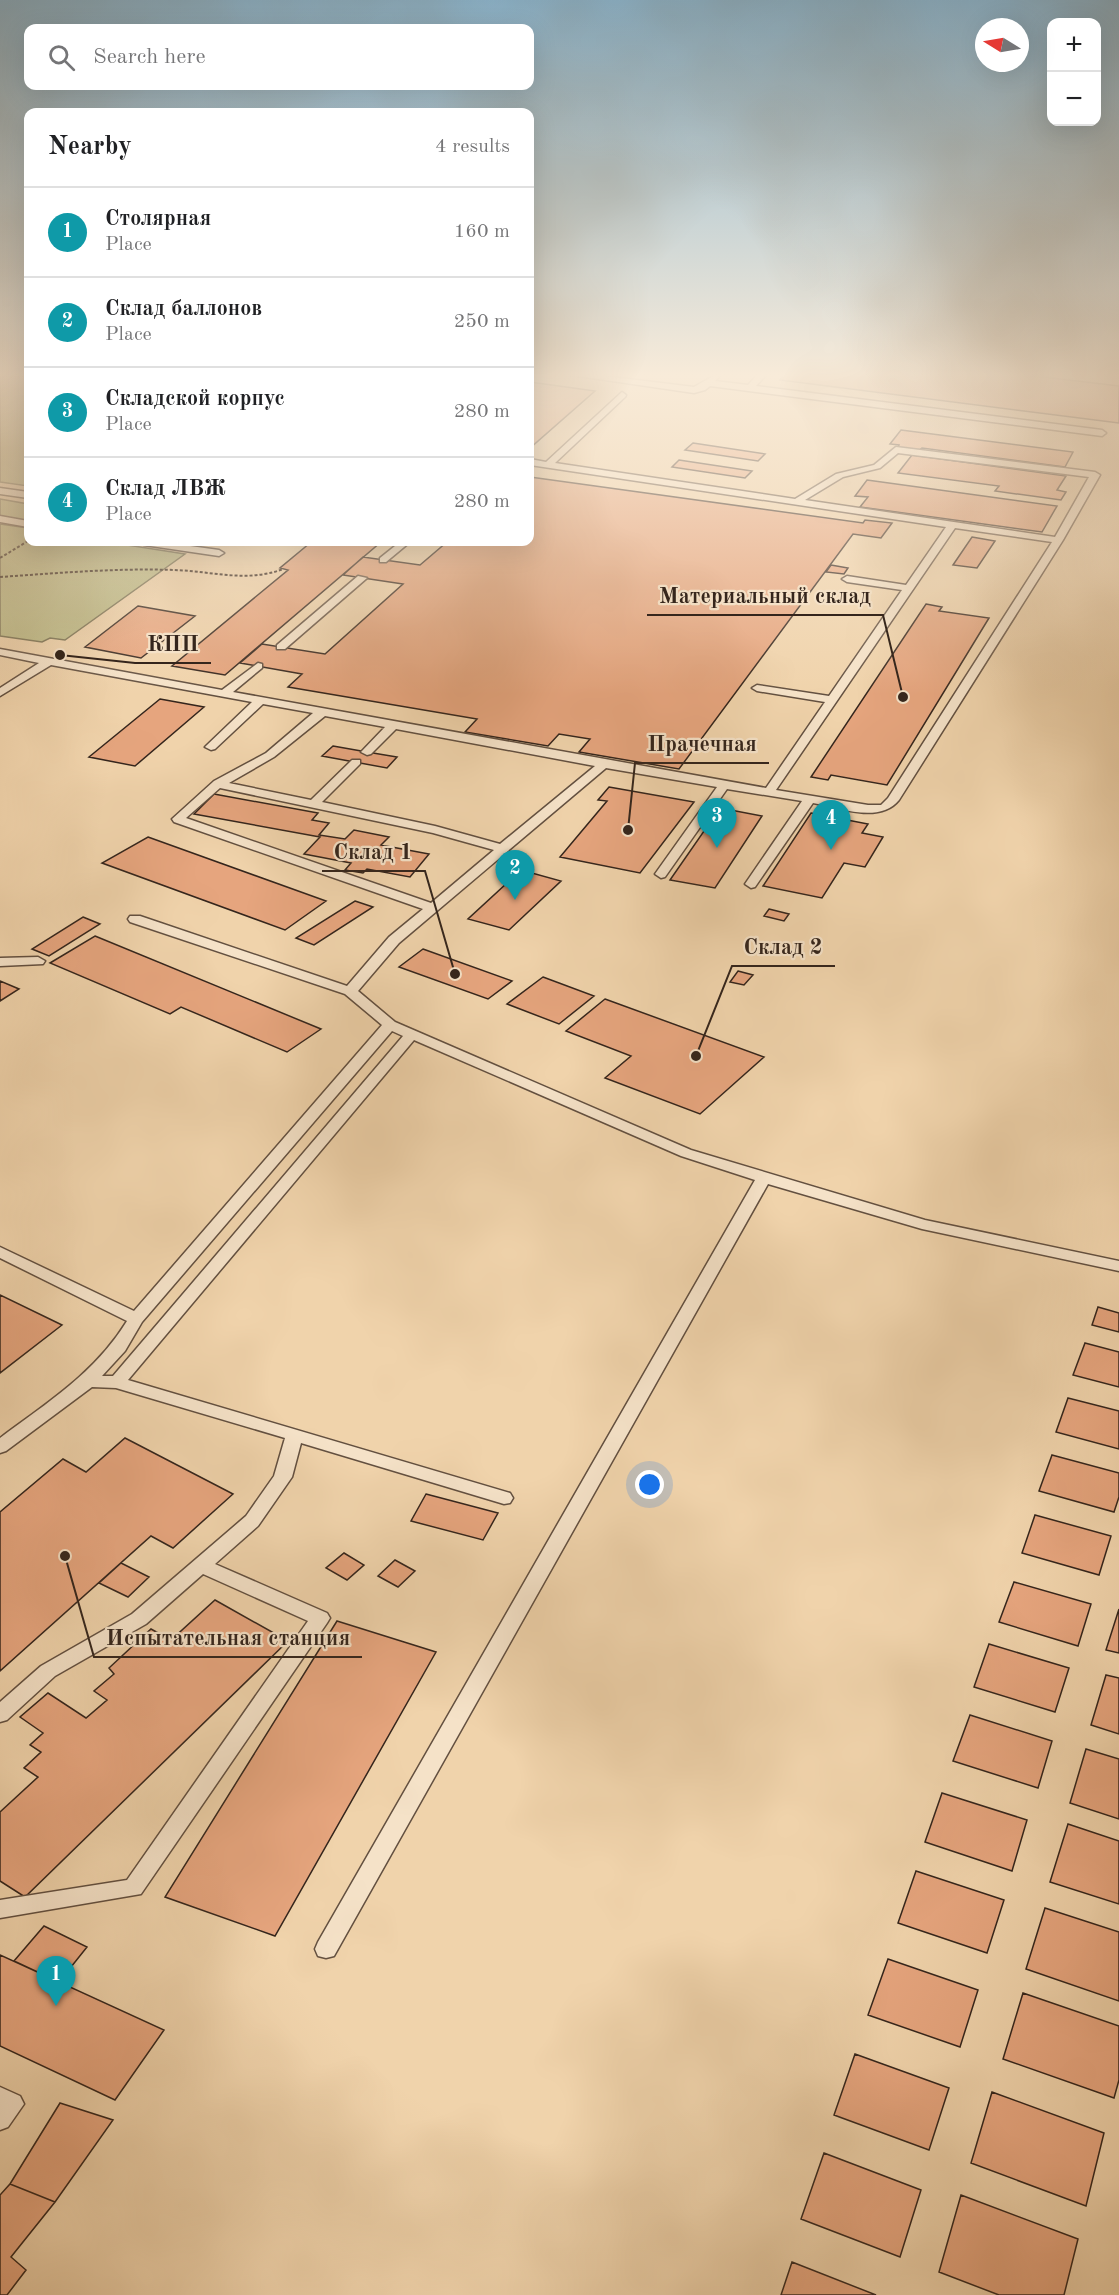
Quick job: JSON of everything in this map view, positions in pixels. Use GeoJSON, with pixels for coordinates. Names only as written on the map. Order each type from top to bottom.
{"type":"FeatureCollection","features":[{"type":"Feature","properties":{"kind":"lane"},"geometry":{"type":"LineString","coordinates":[[660,481],[1058,540]]}},
{"type":"Feature","properties":{"kind":"lane"},"geometry":{"type":"LineString","coordinates":[[796,502],[832,481]]}},
{"type":"Feature","properties":{"kind":"lane"},"geometry":{"type":"LineString","coordinates":[[0,652],[604,764],[868,809],[884,808],[892,800],[1058,540],[1092,481]]}},
{"type":"Feature","properties":{"kind":"lane"},"geometry":{"type":"LineString","coordinates":[[0,491],[24,494]]}},
{"type":"Feature","properties":{"kind":"lane"},"geometry":{"type":"LineString","coordinates":[[0,519],[24,523]]}},
{"type":"Feature","properties":{"kind":"lane"},"geometry":{"type":"LineString","coordinates":[[769,792],[952,525]]}},
{"type":"Feature","properties":{"kind":"lane"},"geometry":{"type":"LineString","coordinates":[[171,546],[219,553]]}},
{"type":"Feature","properties":{"kind":"lane"},"geometry":{"type":"LineString","coordinates":[[383,560],[400,546]]}},
{"type":"Feature","properties":{"kind":"lane"},"geometry":{"type":"LineString","coordinates":[[281,647],[362,578]]}},
{"type":"Feature","properties":{"kind":"lane"},"geometry":{"type":"LineString","coordinates":[[847,579],[909,588]]}},
{"type":"Feature","properties":{"kind":"lane"},"geometry":{"type":"LineString","coordinates":[[0,693],[49,660]]}},
{"type":"Feature","properties":{"kind":"lane"},"geometry":{"type":"LineString","coordinates":[[225,694],[258,666]]}},
{"type":"Feature","properties":{"kind":"lane"},"geometry":{"type":"LineString","coordinates":[[757,688],[832,700]]}},
{"type":"Feature","properties":{"kind":"lane"},"geometry":{"type":"LineString","coordinates":[[211,747],[260,701]]}},
{"type":"Feature","properties":{"kind":"lane"},"geometry":{"type":"LineString","coordinates":[[322,712],[270,755],[218,784],[178,819],[433,908]]}},
{"type":"Feature","properties":{"kind":"lane"},"geometry":{"type":"LineString","coordinates":[[367,752],[393,725]]}},
{"type":"Feature","properties":{"kind":"lane"},"geometry":{"type":"LineString","coordinates":[[314,804],[356,762]]}},
{"type":"Feature","properties":{"kind":"lane"},"geometry":{"type":"LineString","coordinates":[[350,991],[394,940],[604,764]]}},
{"type":"Feature","properties":{"kind":"lane"},"geometry":{"type":"LineString","coordinates":[[218,784],[435,830],[503,849]]}},
{"type":"Feature","properties":{"kind":"lane"},"geometry":{"type":"LineString","coordinates":[[661,874],[724,784]]}},
{"type":"Feature","properties":{"kind":"lane"},"geometry":{"type":"LineString","coordinates":[[752,884],[810,799]]}},
{"type":"Feature","properties":{"kind":"lane"},"geometry":{"type":"LineString","coordinates":[[135,919],[350,991],[390,1025],[687,1153],[764,1179],[922,1224],[1119,1266]]}},
{"type":"Feature","properties":{"kind":"lane"},"geometry":{"type":"LineString","coordinates":[[0,962],[38,961]]}},
{"type":"Feature","properties":{"kind":"lane"},"geometry":{"type":"LineString","coordinates":[[0,1447],[87,1381],[119,1347],[136,1319],[390,1025]]}},
{"type":"Feature","properties":{"kind":"lane"},"geometry":{"type":"LineString","coordinates":[[117,1382],[411,1035]]}},
{"type":"Feature","properties":{"kind":"lane"},"geometry":{"type":"LineString","coordinates":[[326,1949],[764,1179]]}},
{"type":"Feature","properties":{"kind":"lane"},"geometry":{"type":"LineString","coordinates":[[0,1252],[136,1319]]}},
{"type":"Feature","properties":{"kind":"lane"},"geometry":{"type":"LineString","coordinates":[[87,1381],[117,1382],[504,1498]]}},
{"type":"Feature","properties":{"kind":"lane"},"geometry":{"type":"LineString","coordinates":[[0,1714],[48,1671],[139,1619],[252,1521],[283,1477],[295,1434]]}},
{"type":"Feature","properties":{"kind":"lane"},"geometry":{"type":"LineString","coordinates":[[0,1910],[133,1888],[320,1618],[201,1565]]}},
{"type":"Feature","properties":{"kind":"lane"},"geometry":{"type":"LineString","coordinates":[[0,2098],[12,2104],[0,2119]]}},
{"type":"Feature","properties":{"kind":"path"},"geometry":{"type":"LineString","coordinates":[[0,558],[24,543]]}},
{"type":"Feature","properties":{"kind":"path"},"geometry":{"type":"LineString","coordinates":[[0,577],[166,570],[242,577],[283,569]]}},
{"type":"Feature","properties":{"kind":"shaded area"},"geometry":{"type":"Polygon","coordinates":[[[24,481],[24,485],[0,482],[24,481]]]}},
{"type":"Feature","properties":{"kind":"shaded area"},"geometry":{"type":"Polygon","coordinates":[[[0,499],[24,503],[24,521],[0,517],[0,499]]]}},
{"type":"Feature","properties":{"kind":"shaded area"},"geometry":{"type":"Polygon","coordinates":[[[0,524],[24,527],[24,546],[134,546],[185,554],[65,640],[50,638],[42,642],[0,636],[0,524]]]}},
{"type":"Feature","properties":{"kind":"building"},"geometry":{"type":"Polygon","coordinates":[[[534,481],[560,481],[863,523],[865,520],[892,523],[881,538],[853,534],[679,769],[579,752],[590,739],[559,734],[548,746],[465,732],[477,719],[288,687],[302,674],[240,663],[262,644],[325,654],[403,584],[343,575],[363,557],[420,565],[442,546],[534,546],[534,481]]]}},
{"type":"Feature","properties":{"kind":"building"},"geometry":{"type":"Polygon","coordinates":[[[866,481],[875,481],[1057,506],[1042,532],[860,507],[868,497],[855,496],[866,481]]]}},
{"type":"Feature","properties":{"kind":"building"},"geometry":{"type":"Polygon","coordinates":[[[961,481],[1063,481],[1057,490],[1066,492],[1061,500],[995,491],[999,486],[961,481]]]}},
{"type":"Feature","properties":{"kind":"building"},"geometry":{"type":"Polygon","coordinates":[[[972,537],[995,541],[977,568],[953,565],[972,537]]]}},
{"type":"Feature","properties":{"kind":"building"},"geometry":{"type":"Polygon","coordinates":[[[306,546],[376,546],[225,675],[172,666],[288,570],[280,568],[306,546]]]}},
{"type":"Feature","properties":{"kind":"building"},"geometry":{"type":"Polygon","coordinates":[[[831,565],[848,568],[844,574],[826,572],[831,565]]]}},
{"type":"Feature","properties":{"kind":"building"},"geometry":{"type":"Polygon","coordinates":[[[926,604],[942,607],[939,611],[989,618],[887,785],[831,775],[828,780],[811,777],[926,604]]]}},
{"type":"Feature","properties":{"kind":"building"},"geometry":{"type":"Polygon","coordinates":[[[138,606],[195,616],[141,658],[85,647],[138,606]]]}},
{"type":"Feature","properties":{"kind":"building"},"geometry":{"type":"Polygon","coordinates":[[[160,699],[204,707],[135,766],[89,757],[160,699]]]}},
{"type":"Feature","properties":{"kind":"building"},"geometry":{"type":"Polygon","coordinates":[[[333,746],[397,757],[387,768],[322,756],[333,746]]]}},
{"type":"Feature","properties":{"kind":"building"},"geometry":{"type":"Polygon","coordinates":[[[609,787],[694,802],[640,873],[560,857],[607,801],[598,800],[609,787]]]}},
{"type":"Feature","properties":{"kind":"building"},"geometry":{"type":"Polygon","coordinates":[[[214,794],[318,813],[312,820],[329,823],[319,835],[345,839],[354,830],[389,837],[381,845],[429,854],[410,877],[367,869],[363,873],[345,870],[351,863],[304,854],[320,837],[194,814],[214,794]]]}},
{"type":"Feature","properties":{"kind":"building"},"geometry":{"type":"Polygon","coordinates":[[[720,808],[762,816],[715,888],[670,880],[720,808]]]}},
{"type":"Feature","properties":{"kind":"building"},"geometry":{"type":"Polygon","coordinates":[[[811,813],[868,824],[862,833],[883,837],[865,867],[844,863],[822,898],[763,886],[811,813]]]}},
{"type":"Feature","properties":{"kind":"building"},"geometry":{"type":"Polygon","coordinates":[[[148,837],[326,901],[285,930],[102,863],[148,837]]]}},
{"type":"Feature","properties":{"kind":"building"},"geometry":{"type":"Polygon","coordinates":[[[521,870],[561,881],[509,930],[468,919],[521,870]]]}},
{"type":"Feature","properties":{"kind":"building"},"geometry":{"type":"Polygon","coordinates":[[[355,901],[373,907],[314,945],[296,938],[355,901]]]}},
{"type":"Feature","properties":{"kind":"building"},"geometry":{"type":"Polygon","coordinates":[[[769,909],[789,914],[784,921],[764,916],[769,909]]]}},
{"type":"Feature","properties":{"kind":"building"},"geometry":{"type":"Polygon","coordinates":[[[83,917],[100,924],[49,956],[32,949],[83,917]]]}},
{"type":"Feature","properties":{"kind":"building"},"geometry":{"type":"Polygon","coordinates":[[[95,936],[321,1029],[287,1052],[181,1007],[170,1014],[50,963],[95,936]]]}},
{"type":"Feature","properties":{"kind":"building"},"geometry":{"type":"Polygon","coordinates":[[[423,949],[512,981],[488,999],[399,967],[423,949]]]}},
{"type":"Feature","properties":{"kind":"building"},"geometry":{"type":"Polygon","coordinates":[[[738,971],[753,975],[744,985],[730,982],[738,971]]]}},
{"type":"Feature","properties":{"kind":"building"},"geometry":{"type":"Polygon","coordinates":[[[543,977],[594,996],[559,1024],[507,1004],[543,977]]]}},
{"type":"Feature","properties":{"kind":"building"},"geometry":{"type":"Polygon","coordinates":[[[0,981],[19,989],[0,1001],[0,981]]]}},
{"type":"Feature","properties":{"kind":"building"},"geometry":{"type":"Polygon","coordinates":[[[605,999],[764,1057],[700,1114],[605,1078],[631,1056],[566,1031],[605,999]]]}},
{"type":"Feature","properties":{"kind":"building"},"geometry":{"type":"Polygon","coordinates":[[[0,1295],[62,1325],[0,1373],[0,1295]]]}},
{"type":"Feature","properties":{"kind":"building"},"geometry":{"type":"Polygon","coordinates":[[[1098,1307],[1119,1313],[1119,1332],[1092,1325],[1098,1307]]]}},
{"type":"Feature","properties":{"kind":"building"},"geometry":{"type":"Polygon","coordinates":[[[1085,1343],[1119,1352],[1119,1387],[1073,1375],[1085,1343]]]}},
{"type":"Feature","properties":{"kind":"building"},"geometry":{"type":"Polygon","coordinates":[[[1068,1398],[1119,1411],[1119,1449],[1056,1432],[1068,1398]]]}},
{"type":"Feature","properties":{"kind":"building"},"geometry":{"type":"Polygon","coordinates":[[[125,1438],[233,1494],[173,1548],[151,1536],[0,1671],[0,1512],[63,1459],[86,1472],[125,1438]]]}},
{"type":"Feature","properties":{"kind":"building"},"geometry":{"type":"Polygon","coordinates":[[[1052,1455],[1119,1473],[1119,1497],[1114,1512],[1039,1491],[1052,1455]]]}},
{"type":"Feature","properties":{"kind":"building"},"geometry":{"type":"Polygon","coordinates":[[[426,1494],[498,1513],[483,1540],[411,1521],[426,1494]]]}},
{"type":"Feature","properties":{"kind":"building"},"geometry":{"type":"Polygon","coordinates":[[[1035,1515],[1111,1536],[1099,1575],[1022,1553],[1035,1515]]]}},
{"type":"Feature","properties":{"kind":"building"},"geometry":{"type":"Polygon","coordinates":[[[344,1553],[364,1565],[347,1580],[326,1568],[344,1553]]]}},
{"type":"Feature","properties":{"kind":"building"},"geometry":{"type":"Polygon","coordinates":[[[395,1560],[415,1571],[398,1587],[378,1576],[395,1560]]]}},
{"type":"Feature","properties":{"kind":"building"},"geometry":{"type":"Polygon","coordinates":[[[121,1563],[149,1577],[128,1597],[99,1583],[121,1563]]]}},
{"type":"Feature","properties":{"kind":"building"},"geometry":{"type":"Polygon","coordinates":[[[1014,1582],[1091,1604],[1078,1646],[999,1622],[1014,1582]]]}},
{"type":"Feature","properties":{"kind":"building"},"geometry":{"type":"Polygon","coordinates":[[[215,1600],[288,1641],[25,1897],[0,1881],[0,1812],[38,1777],[24,1768],[41,1752],[30,1745],[43,1733],[20,1717],[48,1693],[86,1718],[107,1700],[94,1691],[114,1674],[109,1668],[151,1629],[171,1640],[215,1600]]]}},
{"type":"Feature","properties":{"kind":"building"},"geometry":{"type":"Polygon","coordinates":[[[1119,1609],[1119,1653],[1106,1650],[1119,1609]]]}},
{"type":"Feature","properties":{"kind":"building"},"geometry":{"type":"Polygon","coordinates":[[[337,1621],[436,1652],[275,1936],[165,1897],[337,1621]]]}},
{"type":"Feature","properties":{"kind":"building"},"geometry":{"type":"Polygon","coordinates":[[[989,1644],[1069,1668],[1055,1712],[974,1687],[989,1644]]]}},
{"type":"Feature","properties":{"kind":"building"},"geometry":{"type":"Polygon","coordinates":[[[1106,1675],[1119,1678],[1119,1734],[1091,1725],[1106,1675]]]}},
{"type":"Feature","properties":{"kind":"building"},"geometry":{"type":"Polygon","coordinates":[[[970,1715],[1052,1741],[1038,1788],[953,1761],[970,1715]]]}},
{"type":"Feature","properties":{"kind":"building"},"geometry":{"type":"Polygon","coordinates":[[[1086,1749],[1119,1759],[1119,1819],[1070,1803],[1086,1749]]]}},
{"type":"Feature","properties":{"kind":"building"},"geometry":{"type":"Polygon","coordinates":[[[942,1793],[1027,1820],[1012,1871],[925,1842],[942,1793]]]}},
{"type":"Feature","properties":{"kind":"building"},"geometry":{"type":"Polygon","coordinates":[[[1068,1824],[1119,1841],[1119,1904],[1050,1882],[1068,1824]]]}},
{"type":"Feature","properties":{"kind":"building"},"geometry":{"type":"Polygon","coordinates":[[[916,1871],[1004,1900],[987,1953],[898,1923],[916,1871]]]}},
{"type":"Feature","properties":{"kind":"building"},"geometry":{"type":"Polygon","coordinates":[[[1045,1908],[1119,1932],[1119,2001],[1026,1969],[1045,1908]]]}},
{"type":"Feature","properties":{"kind":"building"},"geometry":{"type":"Polygon","coordinates":[[[44,1926],[87,1947],[59,1982],[14,1961],[44,1926]]]}},
{"type":"Feature","properties":{"kind":"building"},"geometry":{"type":"Polygon","coordinates":[[[0,1955],[164,2030],[115,2100],[0,2046],[0,1955]]]}},
{"type":"Feature","properties":{"kind":"building"},"geometry":{"type":"Polygon","coordinates":[[[888,1959],[978,1990],[960,2047],[868,2015],[888,1959]]]}},
{"type":"Feature","properties":{"kind":"building"},"geometry":{"type":"Polygon","coordinates":[[[1023,1993],[1119,2026],[1119,2080],[1114,2098],[1003,2059],[1023,1993]]]}},
{"type":"Feature","properties":{"kind":"building"},"geometry":{"type":"Polygon","coordinates":[[[855,2054],[949,2088],[929,2150],[834,2115],[855,2054]]]}},
{"type":"Feature","properties":{"kind":"building"},"geometry":{"type":"Polygon","coordinates":[[[992,2092],[1104,2133],[1086,2206],[971,2163],[992,2092]]]}},
{"type":"Feature","properties":{"kind":"building"},"geometry":{"type":"Polygon","coordinates":[[[60,2103],[113,2120],[55,2202],[10,2184],[60,2103]]]}},
{"type":"Feature","properties":{"kind":"building"},"geometry":{"type":"Polygon","coordinates":[[[824,2153],[921,2190],[900,2257],[801,2219],[824,2153]]]}},
{"type":"Feature","properties":{"kind":"building"},"geometry":{"type":"Polygon","coordinates":[[[10,2184],[55,2202],[11,2257],[26,2270],[7,2295],[0,2295],[0,2195],[10,2184]]]}},
{"type":"Feature","properties":{"kind":"building"},"geometry":{"type":"Polygon","coordinates":[[[961,2195],[1078,2239],[1064,2295],[999,2295],[939,2272],[961,2195]]]}},
{"type":"Feature","properties":{"kind":"building"},"geometry":{"type":"Polygon","coordinates":[[[792,2262],[876,2295],[781,2295],[792,2262]]]}},
{"type":"Feature","properties":{"kind":"place","name":"КПП"},"geometry":{"type":"Point","coordinates":[60,655]}},
{"type":"Feature","properties":{"kind":"place","name":"Материальный склад"},"geometry":{"type":"Point","coordinates":[903,697]}},
{"type":"Feature","properties":{"kind":"place","name":"Прачечная"},"geometry":{"type":"Point","coordinates":[628,830]}},
{"type":"Feature","properties":{"kind":"place","name":"Складской корпус"},"geometry":{"type":"Point","coordinates":[717,848]}},
{"type":"Feature","properties":{"kind":"place","name":"Склад ЛВЖ"},"geometry":{"type":"Point","coordinates":[831,850]}},
{"type":"Feature","properties":{"kind":"place","name":"Склад баллонов"},"geometry":{"type":"Point","coordinates":[515,900]}},
{"type":"Feature","properties":{"kind":"place","name":"Склад 1"},"geometry":{"type":"Point","coordinates":[455,974]}},
{"type":"Feature","properties":{"kind":"place","name":"Склад 2"},"geometry":{"type":"Point","coordinates":[696,1056]}},
{"type":"Feature","properties":{"kind":"place","name":"Испытательная станция"},"geometry":{"type":"Point","coordinates":[65,1556]}},
{"type":"Feature","properties":{"kind":"place","name":"Столярная"},"geometry":{"type":"Point","coordinates":[56,2006]}}]}
